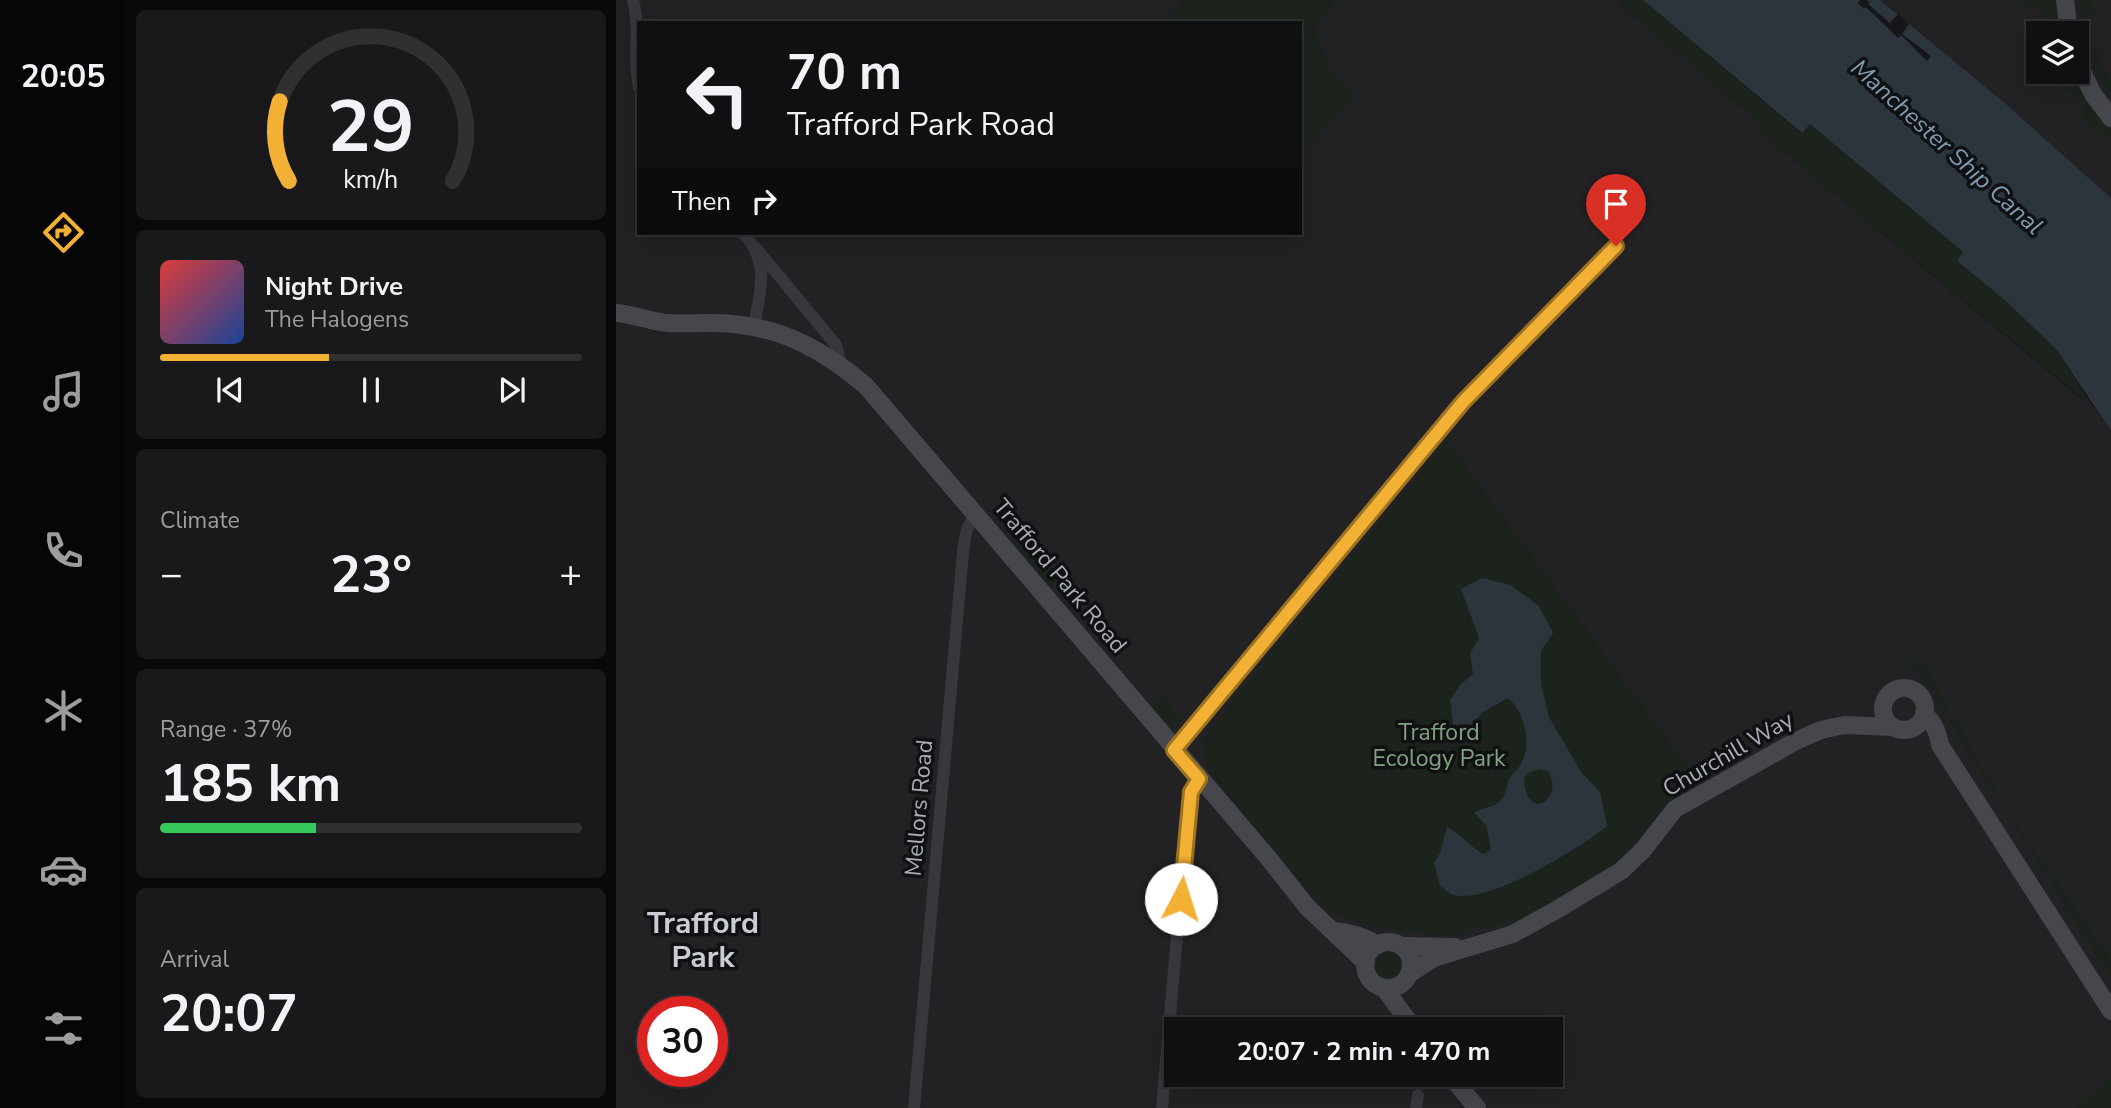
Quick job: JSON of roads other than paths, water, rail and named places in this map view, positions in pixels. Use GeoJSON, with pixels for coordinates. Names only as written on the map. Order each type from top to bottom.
{"type":"FeatureCollection","features":[{"type":"Feature","properties":{"kind":"street"},"geometry":{"type":"LineString","coordinates":[[633,0],[637,21],[637,72]]}},
{"type":"Feature","properties":{"kind":"street"},"geometry":{"type":"LineString","coordinates":[[2065,0],[2068,21]]}},
{"type":"Feature","properties":{"kind":"street"},"geometry":{"type":"LineString","coordinates":[[2088,84],[2111,118]]}},
{"type":"Feature","properties":{"kind":"street","name":"Trafford Park Road"},"geometry":{"type":"LineString","coordinates":[[745,235],[836,345],[841,365],[883,405],[1307,907],[1366,963]]}},
{"type":"Feature","properties":{"kind":"street"},"geometry":{"type":"LineString","coordinates":[[1174,750],[1463,402],[1616,246]]}},
{"type":"Feature","properties":{"kind":"street"},"geometry":{"type":"LineString","coordinates":[[754,327],[761,287],[760,259],[756,248]]}},
{"type":"Feature","properties":{"kind":"street"},"geometry":{"type":"LineString","coordinates":[[616,303],[625,314],[666,323],[754,327],[804,342],[841,365]]}},
{"type":"Feature","properties":{"kind":"street","name":"Mellors Road"},"geometry":{"type":"LineString","coordinates":[[914,1108],[965,537],[971,522],[977,517]]}},
{"type":"Feature","properties":{"kind":"street"},"geometry":{"type":"LineString","coordinates":[[1901,728],[1921,720],[1924,714],[1923,701],[1909,688],[1897,688],[1891,692],[1883,704],[1884,717],[1901,728],[1940,745]]}},
{"type":"Feature","properties":{"kind":"street","name":"Churchill Way"},"geometry":{"type":"LineString","coordinates":[[1853,724],[1883,704]]}},
{"type":"Feature","properties":{"kind":"street"},"geometry":{"type":"LineString","coordinates":[[1924,714],[1938,733],[1940,745],[2111,1011]]}},
{"type":"Feature","properties":{"kind":"street","name":"Churchill Way"},"geometry":{"type":"LineString","coordinates":[[1407,978],[1434,958],[1513,934],[1621,871],[1643,850],[1675,809],[1821,730],[1853,724],[1901,728]]}},
{"type":"Feature","properties":{"kind":"street"},"geometry":{"type":"LineString","coordinates":[[1162,1108],[1191,792],[1199,779]]}},
{"type":"Feature","properties":{"kind":"street","name":"Trafford Park Road"},"geometry":{"type":"LineString","coordinates":[[1334,931],[1347,932],[1378,945]]}},
{"type":"Feature","properties":{"kind":"street"},"geometry":{"type":"LineString","coordinates":[[1406,1017],[1384,988],[1372,981],[1366,970],[1372,950],[1378,945],[1389,943],[1401,946],[1410,959],[1406,1004],[1408,1017]]}},
{"type":"Feature","properties":{"kind":"street","name":"Churchill Way"},"geometry":{"type":"LineString","coordinates":[[1401,946],[1446,946],[1462,949]]}},
{"type":"Feature","properties":{"kind":"street"},"geometry":{"type":"LineString","coordinates":[[1384,988],[1397,986],[1407,978]]}},
{"type":"Feature","properties":{"kind":"street"},"geometry":{"type":"LineString","coordinates":[[1460,1087],[1477,1108]]}},
{"type":"Feature","properties":{"kind":"water","name":"Manchester Ship Canal"},"geometry":{"type":"Polygon","coordinates":[[[1643,0],[1880,0],[2006,104],[2111,198],[2111,431],[2056,349],[2007,302],[1957,261],[1963,252],[1810,124],[1802,133],[1643,0]]]}},
{"type":"Feature","properties":{"kind":"water"},"geometry":{"type":"Polygon","coordinates":[[[1482,578],[1510,585],[1539,606],[1553,633],[1541,651],[1541,684],[1549,717],[1581,772],[1600,792],[1607,826],[1534,872],[1511,883],[1470,896],[1454,895],[1440,886],[1434,863],[1440,853],[1447,827],[1483,854],[1491,850],[1487,827],[1474,812],[1494,805],[1503,797],[1509,780],[1524,756],[1526,738],[1519,711],[1508,698],[1483,712],[1468,729],[1453,724],[1450,700],[1460,685],[1473,674],[1470,654],[1479,638],[1461,589],[1482,578]],[[1539,769],[1524,778],[1526,792],[1531,800],[1537,803],[1549,798],[1552,790],[1548,771],[1539,769]]]}},
{"type":"Feature","properties":{"kind":"district","name":"Trafford Park"},"geometry":{"type":"Point","coordinates":[703,940]}},
{"type":"Feature","properties":{"kind":"park label","name":"Trafford Ecology Park"},"geometry":{"type":"Point","coordinates":[1439,745]}}]}
